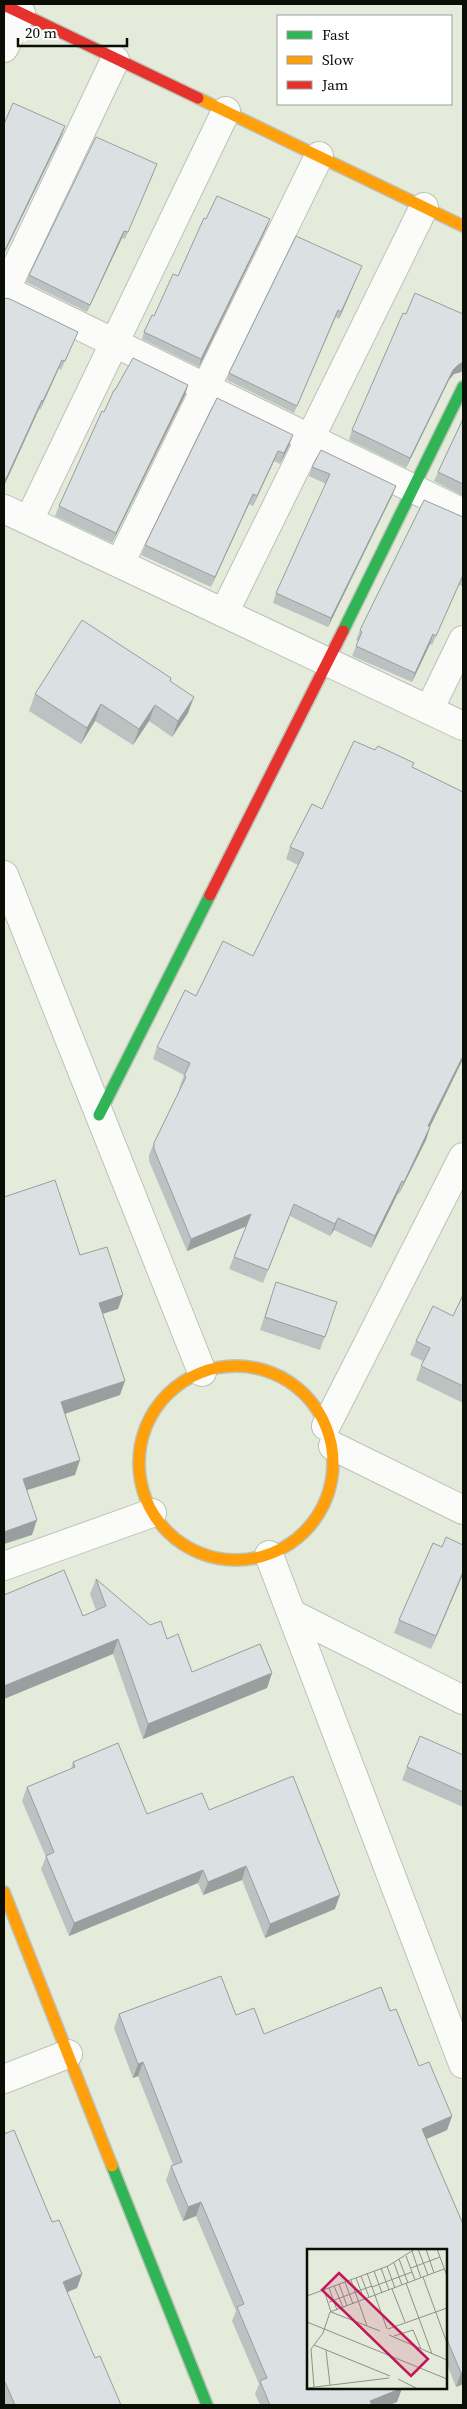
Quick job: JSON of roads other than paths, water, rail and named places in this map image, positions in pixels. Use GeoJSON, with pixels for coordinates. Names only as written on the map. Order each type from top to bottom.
{"type":"FeatureCollection","features":[{"type":"Feature","properties":{"kind":"street"},"geometry":{"type":"LineString","coordinates":[[4,48],[12,9],[463,226]]}},
{"type":"Feature","properties":{"kind":"street"},"geometry":{"type":"LineString","coordinates":[[115,60],[4,291],[463,513]]}},
{"type":"Feature","properties":{"kind":"street"},"geometry":{"type":"LineString","coordinates":[[28,520],[226,112]]}},
{"type":"Feature","properties":{"kind":"street"},"geometry":{"type":"LineString","coordinates":[[120,564],[318,156]]}},
{"type":"Feature","properties":{"kind":"street"},"geometry":{"type":"LineString","coordinates":[[224,612],[424,207]]}},
{"type":"Feature","properties":{"kind":"street"},"geometry":{"type":"LineString","coordinates":[[99,1115],[328,662],[463,387]]}},
{"type":"Feature","properties":{"kind":"street"},"geometry":{"type":"LineString","coordinates":[[4,509],[463,726]]}},
{"type":"Feature","properties":{"kind":"street"},"geometry":{"type":"LineString","coordinates":[[429,710],[463,640]]}},
{"type":"Feature","properties":{"kind":"street"},"geometry":{"type":"LineString","coordinates":[[4,875],[202,1372]]}},
{"type":"Feature","properties":{"kind":"street"},"geometry":{"type":"LineString","coordinates":[[329,1436],[463,1157]]}},
{"type":"Feature","properties":{"kind":"street"},"geometry":{"type":"LineString","coordinates":[[216,1366],[260,1368],[291,1381],[320,1413],[329,1436],[332,1488],[322,1512],[287,1548],[254,1560],[212,1559],[180,1543],[152,1513],[140,1486],[140,1439],[158,1403],[186,1379],[202,1372],[216,1366]]}},
{"type":"Feature","properties":{"kind":"street"},"geometry":{"type":"LineString","coordinates":[[329,1436],[463,1510]]}},
{"type":"Feature","properties":{"kind":"street"},"geometry":{"type":"LineString","coordinates":[[4,1566],[152,1513]]}},
{"type":"Feature","properties":{"kind":"street"},"geometry":{"type":"LineString","coordinates":[[269,1555],[463,2064]]}},
{"type":"Feature","properties":{"kind":"street"},"geometry":{"type":"LineString","coordinates":[[292,1614],[463,1700]]}},
{"type":"Feature","properties":{"kind":"street"},"geometry":{"type":"LineString","coordinates":[[4,1892],[207,2405]]}},
{"type":"Feature","properties":{"kind":"street"},"geometry":{"type":"LineString","coordinates":[[4,2079],[68,2054]]}}]}
